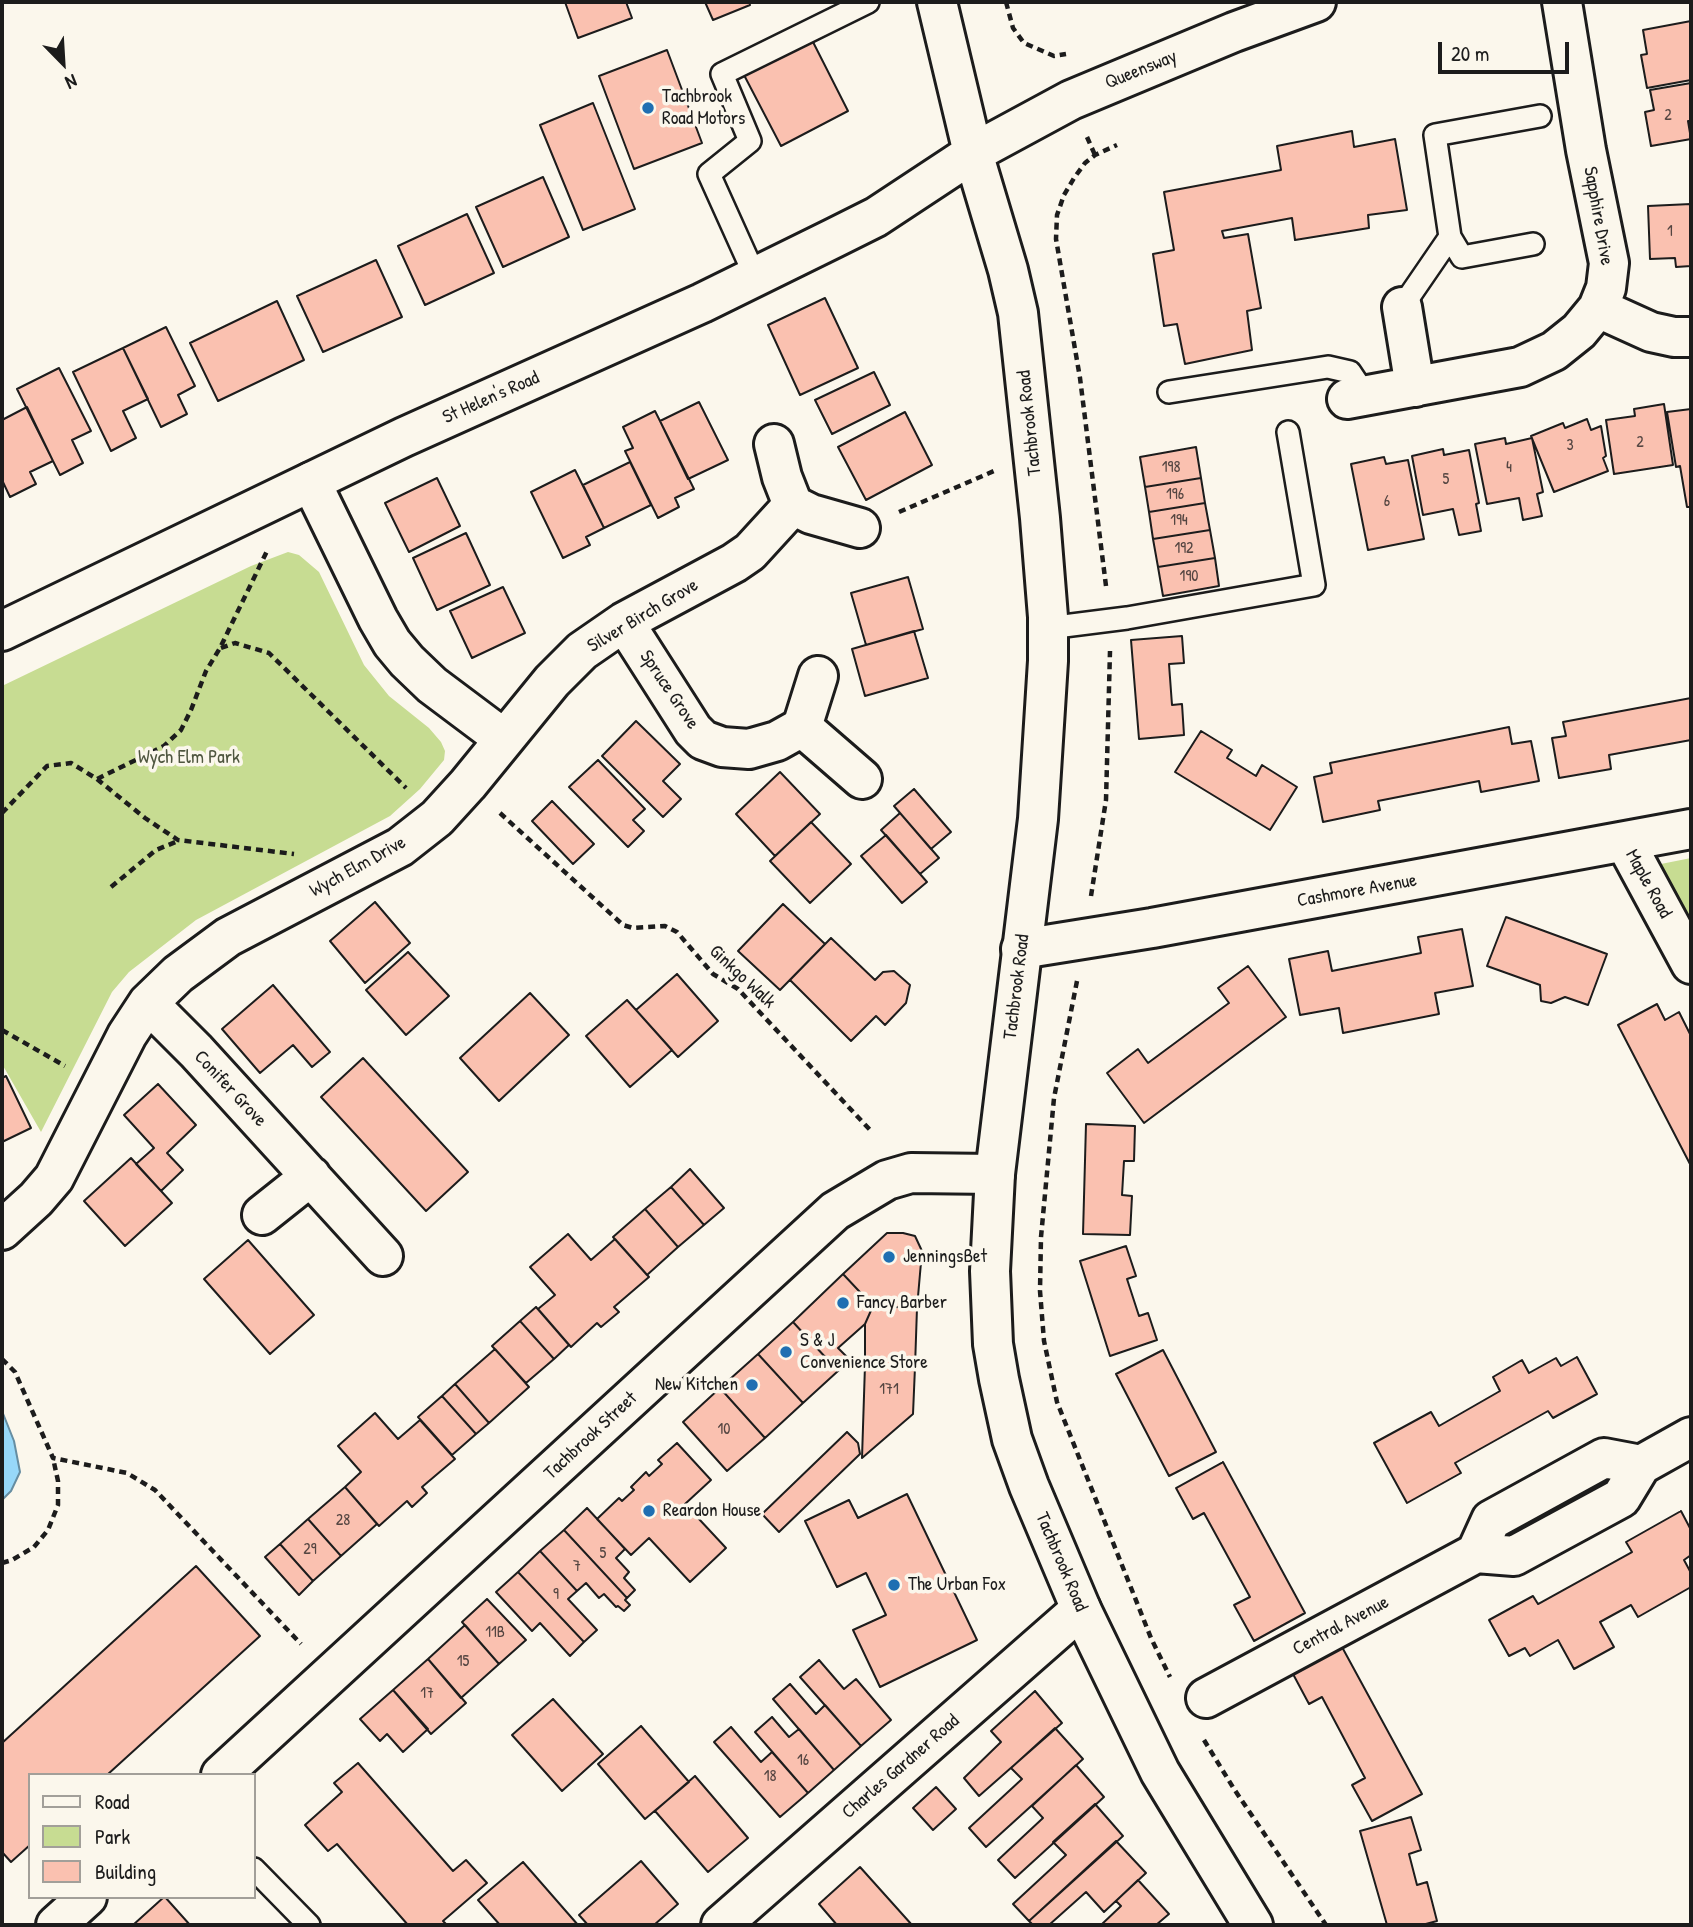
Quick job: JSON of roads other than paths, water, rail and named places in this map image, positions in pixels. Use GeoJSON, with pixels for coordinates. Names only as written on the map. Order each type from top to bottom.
{"type":"FeatureCollection","features":[{"type":"Feature","properties":{"kind":"street","name":"Tachbrook Road"},"geometry":{"type":"LineString","coordinates":[[937,2],[973,153],[1018,313],[1040,518],[1048,628],[1038,819],[995,1174],[990,1271],[993,1344],[1012,1439],[1081,1609],[1160,1772],[1253,1925]]}},
{"type":"Feature","properties":{"kind":"street","name":"Queensway"},"geometry":{"type":"LineString","coordinates":[[973,153],[1101,86],[1316,2]]}},
{"type":"Feature","properties":{"kind":"street","name":"Sapphire Drive"},"geometry":{"type":"LineString","coordinates":[[1357,397],[1520,367],[1554,351],[1579,331],[1598,308],[1606,288],[1609,263],[1586,150],[1562,2]]}},
{"type":"Feature","properties":{"kind":"street","name":"St Helen's Road"},"geometry":{"type":"LineString","coordinates":[[2,631],[404,437],[587,356],[877,217],[973,153]]}},
{"type":"Feature","properties":{"kind":"street"},"geometry":{"type":"LineString","coordinates":[[1402,307],[1415,387]]}},
{"type":"Feature","properties":{"kind":"street"},"geometry":{"type":"LineString","coordinates":[[1598,308],[1651,332],[1674,337],[1691,337]]}},
{"type":"Feature","properties":{"kind":"street"},"geometry":{"type":"LineString","coordinates":[[774,444],[782,477],[793,505],[811,514],[860,528]]}},
{"type":"Feature","properties":{"kind":"street"},"geometry":{"type":"LineString","coordinates":[[311,482],[378,620],[392,643],[432,685],[504,739]]}},
{"type":"Feature","properties":{"kind":"street","name":"Silver Birch Grove"},"geometry":{"type":"LineString","coordinates":[[504,739],[582,651],[624,622],[734,564],[750,552],[793,505]]}},
{"type":"Feature","properties":{"kind":"street","name":"Spruce Grove"},"geometry":{"type":"LineString","coordinates":[[624,622],[682,715],[704,740],[722,747],[749,750],[777,741],[802,727]]}},
{"type":"Feature","properties":{"kind":"street"},"geometry":{"type":"LineString","coordinates":[[818,677],[802,727],[862,779]]}},
{"type":"Feature","properties":{"kind":"street","name":"Wych Elm Drive"},"geometry":{"type":"LineString","coordinates":[[2,1230],[36,1199],[54,1178],[116,1053],[148,1003],[178,974],[228,937],[400,847],[437,818],[504,739]]}},
{"type":"Feature","properties":{"kind":"street","name":"Cashmore Avenue"},"geometry":{"type":"LineString","coordinates":[[1021,949],[1152,928],[1691,829]]}},
{"type":"Feature","properties":{"kind":"street","name":"Maple Road"},"geometry":{"type":"LineString","coordinates":[[1625,842],[1691,964]]}},
{"type":"Feature","properties":{"kind":"street","name":"Conifer Grove"},"geometry":{"type":"LineString","coordinates":[[148,1003],[196,1051],[383,1256]]}},
{"type":"Feature","properties":{"kind":"street","name":"Tachbrook Street"},"geometry":{"type":"LineString","coordinates":[[223,1773],[835,1211],[887,1180],[911,1173],[995,1174]]}},
{"type":"Feature","properties":{"kind":"street"},"geometry":{"type":"LineString","coordinates":[[262,1216],[311,1176]]}},
{"type":"Feature","properties":{"kind":"street","name":"Central Avenue"},"geometry":{"type":"LineString","coordinates":[[1206,1698],[1476,1553],[1514,1556],[1609,1505],[1621,1498],[1641,1465],[1691,1437]]}},
{"type":"Feature","properties":{"kind":"street","name":"Charles Gardner Road"},"geometry":{"type":"LineString","coordinates":[[721,1925],[1081,1609]]}},
{"type":"Feature","properties":{"kind":"street"},"geometry":{"type":"LineString","coordinates":[[56,1925],[85,1899]]}},
{"type":"Feature","properties":{"kind":"lane"},"geometry":{"type":"LineString","coordinates":[[755,276],[709,174],[750,141],[722,74],[868,2]]}},
{"type":"Feature","properties":{"kind":"lane"},"geometry":{"type":"LineString","coordinates":[[1533,244],[1462,257],[1450,237],[1435,135],[1540,116]]}},
{"type":"Feature","properties":{"kind":"lane"},"geometry":{"type":"LineString","coordinates":[[1402,307],[1450,237]]}},
{"type":"Feature","properties":{"kind":"lane"},"geometry":{"type":"LineString","coordinates":[[1169,391],[1328,368],[1350,372],[1357,397]]}},
{"type":"Feature","properties":{"kind":"lane"},"geometry":{"type":"LineString","coordinates":[[1048,628],[1127,618],[1314,585],[1288,432]]}},
{"type":"Feature","properties":{"kind":"lane"},"geometry":{"type":"LineString","coordinates":[[256,1871],[309,1925]]}},
{"type":"Feature","properties":{"kind":"water"},"geometry":{"type":"Polygon","coordinates":[[[2,1411],[14,1441],[20,1472],[11,1491],[2,1500],[2,1411]]]}},
{"type":"Feature","properties":{"kind":"place","name":"Tachbrook Road Motors"},"geometry":{"type":"Point","coordinates":[648,108]}},
{"type":"Feature","properties":{"kind":"place","name":"JenningsBet"},"geometry":{"type":"Point","coordinates":[889,1257]}},
{"type":"Feature","properties":{"kind":"place","name":"Fancy Barber"},"geometry":{"type":"Point","coordinates":[843,1303]}},
{"type":"Feature","properties":{"kind":"place","name":"S & J Convenience Store"},"geometry":{"type":"Point","coordinates":[786,1352]}},
{"type":"Feature","properties":{"kind":"place","name":"New Kitchen"},"geometry":{"type":"Point","coordinates":[752,1385]}},
{"type":"Feature","properties":{"kind":"place","name":"Reardon House"},"geometry":{"type":"Point","coordinates":[649,1511]}},
{"type":"Feature","properties":{"kind":"place","name":"The Urban Fox"},"geometry":{"type":"Point","coordinates":[894,1585]}},
{"type":"Feature","properties":{"kind":"park label","name":"Wych Elm Park"},"geometry":{"type":"Point","coordinates":[189,758]}}]}
